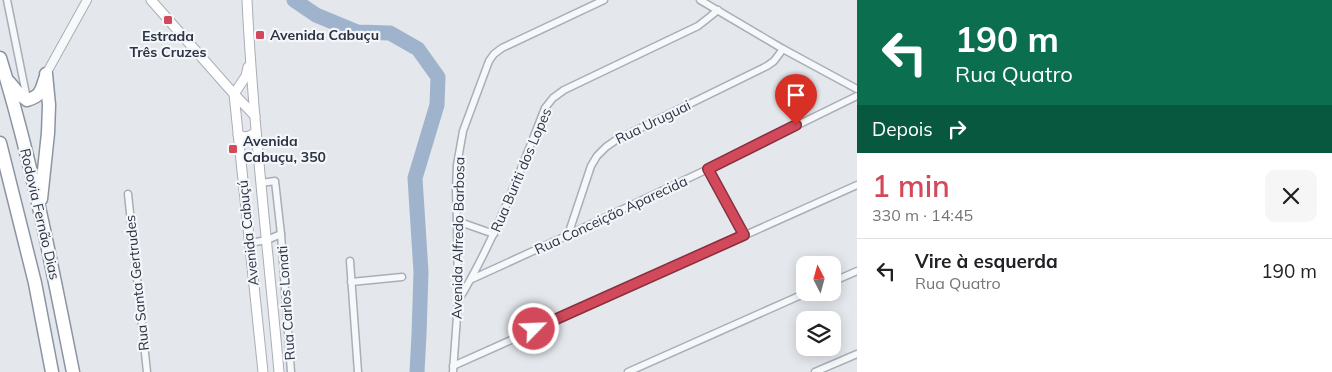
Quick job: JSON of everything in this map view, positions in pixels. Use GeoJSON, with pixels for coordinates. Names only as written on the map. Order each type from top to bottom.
{"type":"FeatureCollection","features":[{"type":"Feature","properties":{"kind":"highway","name":"Rodovia Fernão Dias"},"geometry":{"type":"LineString","coordinates":[[0,58],[25,146],[55,279],[73,372]]}},
{"type":"Feature","properties":{"kind":"highway"},"geometry":{"type":"LineString","coordinates":[[6,79],[27,100],[39,95],[46,74]]}},
{"type":"Feature","properties":{"kind":"highway"},"geometry":{"type":"LineString","coordinates":[[40,212],[48,133],[49,104],[46,74]]}},
{"type":"Feature","properties":{"kind":"highway","name":"Rodovia Fernão Dias"},"geometry":{"type":"LineString","coordinates":[[0,142],[3,167],[35,284],[52,372]]}},
{"type":"Feature","properties":{"kind":"main road"},"geometry":{"type":"LineString","coordinates":[[151,0],[234,94],[239,106],[255,116]]}},
{"type":"Feature","properties":{"kind":"main road","name":"Avenida Cabuçú"},"geometry":{"type":"LineString","coordinates":[[248,0],[250,59],[256,132],[279,372]]}},
{"type":"Feature","properties":{"kind":"main road"},"geometry":{"type":"LineString","coordinates":[[234,94],[246,76],[250,59]]}},
{"type":"Feature","properties":{"kind":"main road","name":"Avenida Cabuçú"},"geometry":{"type":"LineString","coordinates":[[239,106],[238,135],[263,372]]}},
{"type":"Feature","properties":{"kind":"main road"},"geometry":{"type":"LineString","coordinates":[[238,135],[244,137],[251,136],[256,132]]}},
{"type":"Feature","properties":{"kind":"street"},"geometry":{"type":"LineString","coordinates":[[6,0],[27,100]]}},
{"type":"Feature","properties":{"kind":"street"},"geometry":{"type":"LineString","coordinates":[[46,74],[87,0]]}},
{"type":"Feature","properties":{"kind":"street","name":"Avenida Alfredo Barbosa"},"geometry":{"type":"LineString","coordinates":[[453,369],[458,302],[457,165],[463,131],[489,61],[502,48],[604,0]]}},
{"type":"Feature","properties":{"kind":"street"},"geometry":{"type":"LineString","coordinates":[[700,0],[783,49],[857,89]]}},
{"type":"Feature","properties":{"kind":"street","name":"Rua Buriti dos Lopes"},"geometry":{"type":"LineString","coordinates":[[458,302],[472,279],[494,234],[545,108],[552,98],[564,90],[698,26],[718,10]]}},
{"type":"Feature","properties":{"kind":"street","name":"Rua Uruguai"},"geometry":{"type":"LineString","coordinates":[[568,235],[591,166],[606,146],[767,66],[774,61],[783,49]]}},
{"type":"Feature","properties":{"kind":"street","name":"Rua Conceição Aparecida"},"geometry":{"type":"LineString","coordinates":[[472,279],[708,169],[857,96]]}},
{"type":"Feature","properties":{"kind":"street"},"geometry":{"type":"LineString","coordinates":[[708,169],[744,235]]}},
{"type":"Feature","properties":{"kind":"street","name":"Rua Carlos Lonati"},"geometry":{"type":"LineString","coordinates":[[261,184],[275,182],[281,234],[291,372]]}},
{"type":"Feature","properties":{"kind":"street"},"geometry":{"type":"LineString","coordinates":[[453,369],[857,185]]}},
{"type":"Feature","properties":{"kind":"street","name":"Rua Santa Gertrudes"},"geometry":{"type":"LineString","coordinates":[[128,194],[147,372]]}},
{"type":"Feature","properties":{"kind":"street"},"geometry":{"type":"LineString","coordinates":[[457,221],[494,234]]}},
{"type":"Feature","properties":{"kind":"street","name":"Rua Carlos Lonati"},"geometry":{"type":"LineString","coordinates":[[249,243],[267,240],[281,234]]}},
{"type":"Feature","properties":{"kind":"street"},"geometry":{"type":"LineString","coordinates":[[350,260],[358,372]]}},
{"type":"Feature","properties":{"kind":"street"},"geometry":{"type":"LineString","coordinates":[[841,278],[857,271]]}},
{"type":"Feature","properties":{"kind":"street"},"geometry":{"type":"LineString","coordinates":[[351,282],[402,277]]}},
{"type":"Feature","properties":{"kind":"street"},"geometry":{"type":"LineString","coordinates":[[628,372],[796,297]]}},
{"type":"Feature","properties":{"kind":"street"},"geometry":{"type":"LineString","coordinates":[[815,372],[857,354]]}},
{"type":"Feature","properties":{"kind":"waterway"},"geometry":{"type":"LineString","coordinates":[[294,0],[316,15],[357,32],[390,33],[418,49],[438,77],[437,105],[415,178],[421,272],[417,372]]}},
{"type":"Feature","properties":{"kind":"place","name":"Estrada Três Cruzes"},"geometry":{"type":"Point","coordinates":[168,20]}},
{"type":"Feature","properties":{"kind":"place","name":"Avenida Cabuçu"},"geometry":{"type":"Point","coordinates":[260,35]}},
{"type":"Feature","properties":{"kind":"place","name":"Avenida Cabuçu, 350"},"geometry":{"type":"Point","coordinates":[233,149]}},
{"type":"Feature","properties":{"kind":"route"},"geometry":{"type":"LineString","coordinates":[[534,329],[744,235],[708,169],[796,125]]}}]}
